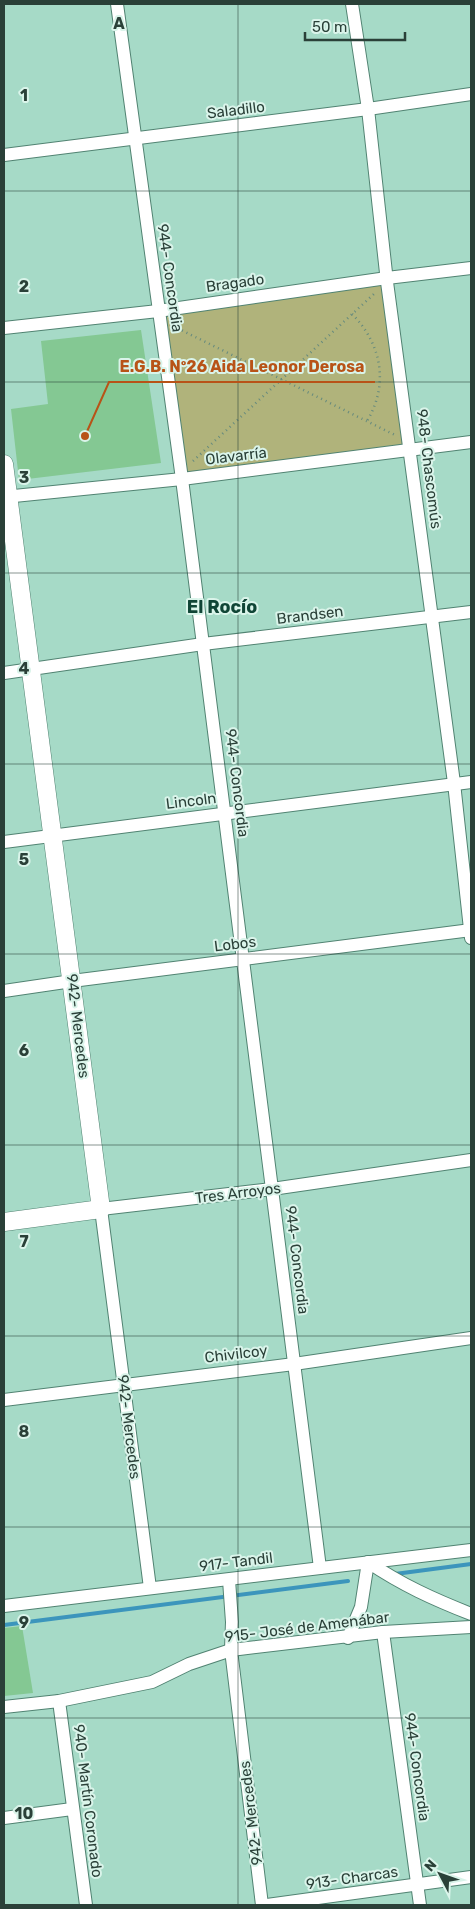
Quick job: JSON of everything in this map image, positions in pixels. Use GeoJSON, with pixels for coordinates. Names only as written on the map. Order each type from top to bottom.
{"type":"FeatureCollection","features":[{"type":"Feature","properties":{"kind":"main road","name":"942- Mercedes"},"geometry":{"type":"LineString","coordinates":[[4,464],[6,497],[31,670],[101,1209]]}},
{"type":"Feature","properties":{"kind":"main road","name":"Tres Arroyos"},"geometry":{"type":"LineString","coordinates":[[4,1222],[101,1209]]}},
{"type":"Feature","properties":{"kind":"street","name":"944- Concordia"},"geometry":{"type":"LineString","coordinates":[[117,4],[203,644],[320,1568]]}},
{"type":"Feature","properties":{"kind":"street","name":"948- Chascomús"},"geometry":{"type":"LineString","coordinates":[[352,4],[368,109],[387,280],[454,783],[471,933]]}},
{"type":"Feature","properties":{"kind":"street","name":"Saladillo"},"geometry":{"type":"LineString","coordinates":[[4,155],[368,109],[471,94]]}},
{"type":"Feature","properties":{"kind":"street","name":"Bragado"},"geometry":{"type":"LineString","coordinates":[[4,328],[158,315],[471,268]]}},
{"type":"Feature","properties":{"kind":"street","name":"Olavarría"},"geometry":{"type":"LineString","coordinates":[[6,497],[410,446],[471,442]]}},
{"type":"Feature","properties":{"kind":"street","name":"Brandsen"},"geometry":{"type":"LineString","coordinates":[[4,673],[203,644],[471,612]]}},
{"type":"Feature","properties":{"kind":"street","name":"Lincoln"},"geometry":{"type":"LineString","coordinates":[[4,842],[471,782]]}},
{"type":"Feature","properties":{"kind":"street","name":"Lobos"},"geometry":{"type":"LineString","coordinates":[[4,992],[72,981],[243,959],[471,933]]}},
{"type":"Feature","properties":{"kind":"street","name":"Tres Arroyos"},"geometry":{"type":"LineString","coordinates":[[101,1209],[272,1189],[471,1160]]}},
{"type":"Feature","properties":{"kind":"street","name":"942- Mercedes"},"geometry":{"type":"LineString","coordinates":[[101,1209],[150,1588]]}},
{"type":"Feature","properties":{"kind":"street","name":"Chivilcoy"},"geometry":{"type":"LineString","coordinates":[[4,1400],[294,1364],[471,1338]]}},
{"type":"Feature","properties":{"kind":"street","name":"917- Tandil"},"geometry":{"type":"LineString","coordinates":[[4,1606],[150,1588],[230,1590],[320,1568],[471,1550]]}},
{"type":"Feature","properties":{"kind":"street"},"geometry":{"type":"LineString","coordinates":[[348,1638],[361,1607],[368,1562],[397,1581],[430,1598],[471,1614]]}},
{"type":"Feature","properties":{"kind":"street","name":"942- Mercedes"},"geometry":{"type":"LineString","coordinates":[[230,1590],[231,1650],[262,1905]]}},
{"type":"Feature","properties":{"kind":"street","name":"915- José de Amenábar"},"geometry":{"type":"LineString","coordinates":[[4,1707],[59,1701],[152,1682],[189,1664],[231,1650],[348,1638],[383,1632],[471,1627]]}},
{"type":"Feature","properties":{"kind":"street","name":"944- Concordia"},"geometry":{"type":"LineString","coordinates":[[383,1632],[420,1905]]}},
{"type":"Feature","properties":{"kind":"street","name":"940- Martín Coronado"},"geometry":{"type":"LineString","coordinates":[[59,1701],[86,1905]]}},
{"type":"Feature","properties":{"kind":"street"},"geometry":{"type":"LineString","coordinates":[[4,1818],[72,1809]]}},
{"type":"Feature","properties":{"kind":"street","name":"913- Charcas"},"geometry":{"type":"LineString","coordinates":[[267,1905],[471,1877]]}},
{"type":"Feature","properties":{"kind":"path"},"geometry":{"type":"LineString","coordinates":[[181,476],[387,280]]}},
{"type":"Feature","properties":{"kind":"path"},"geometry":{"type":"LineString","coordinates":[[352,314],[369,337],[378,359],[380,372],[378,398],[366,421]]}},
{"type":"Feature","properties":{"kind":"path"},"geometry":{"type":"LineString","coordinates":[[158,315],[366,421],[410,446]]}},
{"type":"Feature","properties":{"kind":"green space"},"geometry":{"type":"Polygon","coordinates":[[[387,278],[411,449],[182,479],[158,311],[387,278]]]}},
{"type":"Feature","properties":{"kind":"building"},"geometry":{"type":"Polygon","coordinates":[[[141,330],[161,463],[19,480],[11,409],[48,404],[41,341],[141,330]]]}},
{"type":"Feature","properties":{"kind":"building"},"geometry":{"type":"Polygon","coordinates":[[[22,1626],[33,1693],[4,1696],[4,1628],[22,1626]]]}},
{"type":"Feature","properties":{"kind":"waterway"},"geometry":{"type":"LineString","coordinates":[[395,1574],[471,1564]]}},
{"type":"Feature","properties":{"kind":"waterway"},"geometry":{"type":"LineString","coordinates":[[4,1625],[348,1581]]}},
{"type":"Feature","properties":{"kind":"place","name":"E.G.B. Nº26 Aida Leonor Derosa"},"geometry":{"type":"Point","coordinates":[85,436]}},
{"type":"Feature","properties":{"kind":"district","name":"El Rocío"},"geometry":{"type":"Point","coordinates":[222,607]}}]}
